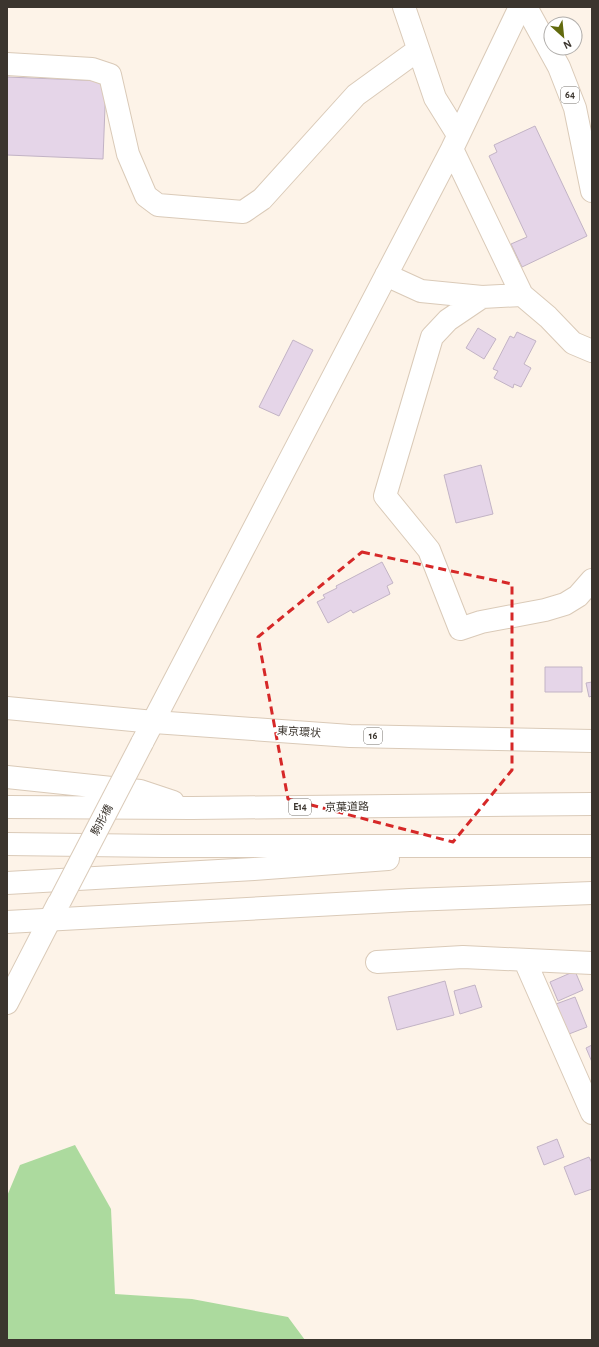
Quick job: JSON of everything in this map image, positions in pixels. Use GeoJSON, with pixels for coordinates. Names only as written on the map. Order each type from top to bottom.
{"type":"FeatureCollection","features":[{"type":"Feature","properties":{"kind":"main road"},"geometry":{"type":"LineString","coordinates":[[404,7],[435,98],[522,295],[548,317],[573,343],[592,351]]}},
{"type":"Feature","properties":{"kind":"main road","name":"駒形橋"},"geometry":{"type":"LineString","coordinates":[[7,1003],[455,142],[520,7]]}},
{"type":"Feature","properties":{"kind":"main road","name":"64"},"geometry":{"type":"LineString","coordinates":[[526,7],[559,66],[574,108],[592,190]]}},
{"type":"Feature","properties":{"kind":"main road"},"geometry":{"type":"LineString","coordinates":[[7,64],[92,69],[110,75],[128,154],[146,196],[158,205],[243,212],[262,200],[356,95],[418,50]]}},
{"type":"Feature","properties":{"kind":"main road"},"geometry":{"type":"LineString","coordinates":[[386,275],[421,290],[482,297],[522,295]]}},
{"type":"Feature","properties":{"kind":"main road"},"geometry":{"type":"LineString","coordinates":[[482,297],[448,320],[432,337],[385,496],[429,550],[460,628],[481,622],[545,610],[565,604],[578,596],[592,580]]}},
{"type":"Feature","properties":{"kind":"main road","name":"東京環状"},"geometry":{"type":"LineString","coordinates":[[7,708],[154,722],[350,736],[592,741]]}},
{"type":"Feature","properties":{"kind":"main road"},"geometry":{"type":"LineString","coordinates":[[7,777],[140,791],[192,808]]}},
{"type":"Feature","properties":{"kind":"main road","name":"京葉道路"},"geometry":{"type":"LineString","coordinates":[[7,806],[192,808],[592,804]]}},
{"type":"Feature","properties":{"kind":"main road"},"geometry":{"type":"LineString","coordinates":[[7,844],[163,846],[582,846]]}},
{"type":"Feature","properties":{"kind":"main road"},"geometry":{"type":"LineString","coordinates":[[7,883],[254,869],[582,846]]}},
{"type":"Feature","properties":{"kind":"main road"},"geometry":{"type":"LineString","coordinates":[[7,922],[55,910],[592,893]]}},
{"type":"Feature","properties":{"kind":"main road"},"geometry":{"type":"LineString","coordinates":[[377,962],[463,957],[592,964]]}},
{"type":"Feature","properties":{"kind":"main road"},"geometry":{"type":"LineString","coordinates":[[525,961],[592,1113]]}},
{"type":"Feature","properties":{"kind":"highlighted area"},"geometry":{"type":"Polygon","coordinates":[[[362,552],[512,584],[512,770],[453,842],[288,799],[258,637],[362,552]]]}},
{"type":"Feature","properties":{"kind":"green space"},"geometry":{"type":"Polygon","coordinates":[[[75,1145],[111,1209],[115,1294],[192,1299],[288,1317],[305,1340],[7,1340],[7,1196],[20,1165],[75,1145]]]}},
{"type":"Feature","properties":{"kind":"building"},"geometry":{"type":"Polygon","coordinates":[[[7,77],[106,81],[103,159],[7,155],[7,77]]]}},
{"type":"Feature","properties":{"kind":"building"},"geometry":{"type":"Polygon","coordinates":[[[535,126],[587,236],[522,267],[511,244],[527,237],[489,156],[497,152],[494,145],[535,126]]]}},
{"type":"Feature","properties":{"kind":"building"},"geometry":{"type":"Polygon","coordinates":[[[478,328],[496,339],[484,359],[466,348],[478,328]]]}},
{"type":"Feature","properties":{"kind":"building"},"geometry":{"type":"Polygon","coordinates":[[[517,332],[536,341],[524,364],[531,368],[521,387],[514,384],[513,388],[494,378],[498,371],[493,369],[510,336],[514,338],[517,332]]]}},
{"type":"Feature","properties":{"kind":"building"},"geometry":{"type":"Polygon","coordinates":[[[293,340],[313,350],[279,416],[259,407],[293,340]]]}},
{"type":"Feature","properties":{"kind":"building"},"geometry":{"type":"Polygon","coordinates":[[[481,465],[493,514],[456,523],[444,475],[481,465]]]}},
{"type":"Feature","properties":{"kind":"building"},"geometry":{"type":"Polygon","coordinates":[[[382,562],[393,583],[387,586],[390,594],[353,613],[351,610],[328,623],[317,602],[325,598],[323,595],[337,588],[336,586],[382,562]]]}},
{"type":"Feature","properties":{"kind":"building"},"geometry":{"type":"Polygon","coordinates":[[[545,667],[582,667],[582,692],[545,692],[545,667]]]}},
{"type":"Feature","properties":{"kind":"building"},"geometry":{"type":"Polygon","coordinates":[[[592,682],[592,696],[589,697],[586,683],[592,682]]]}},
{"type":"Feature","properties":{"kind":"building"},"geometry":{"type":"Polygon","coordinates":[[[575,971],[583,990],[558,1001],[550,982],[575,971]]]}},
{"type":"Feature","properties":{"kind":"building"},"geometry":{"type":"Polygon","coordinates":[[[445,981],[454,1015],[397,1030],[388,997],[445,981]]]}},
{"type":"Feature","properties":{"kind":"building"},"geometry":{"type":"Polygon","coordinates":[[[475,985],[482,1007],[460,1014],[454,991],[475,985]]]}},
{"type":"Feature","properties":{"kind":"building"},"geometry":{"type":"Polygon","coordinates":[[[575,997],[587,1027],[569,1034],[556,1004],[575,997]]]}},
{"type":"Feature","properties":{"kind":"building"},"geometry":{"type":"Polygon","coordinates":[[[592,1045],[592,1062],[586,1048],[592,1045]]]}},
{"type":"Feature","properties":{"kind":"building"},"geometry":{"type":"Polygon","coordinates":[[[557,1139],[564,1157],[544,1165],[537,1147],[557,1139]]]}},
{"type":"Feature","properties":{"kind":"building"},"geometry":{"type":"Polygon","coordinates":[[[589,1157],[592,1163],[592,1189],[575,1195],[564,1167],[589,1157]]]}}]}
